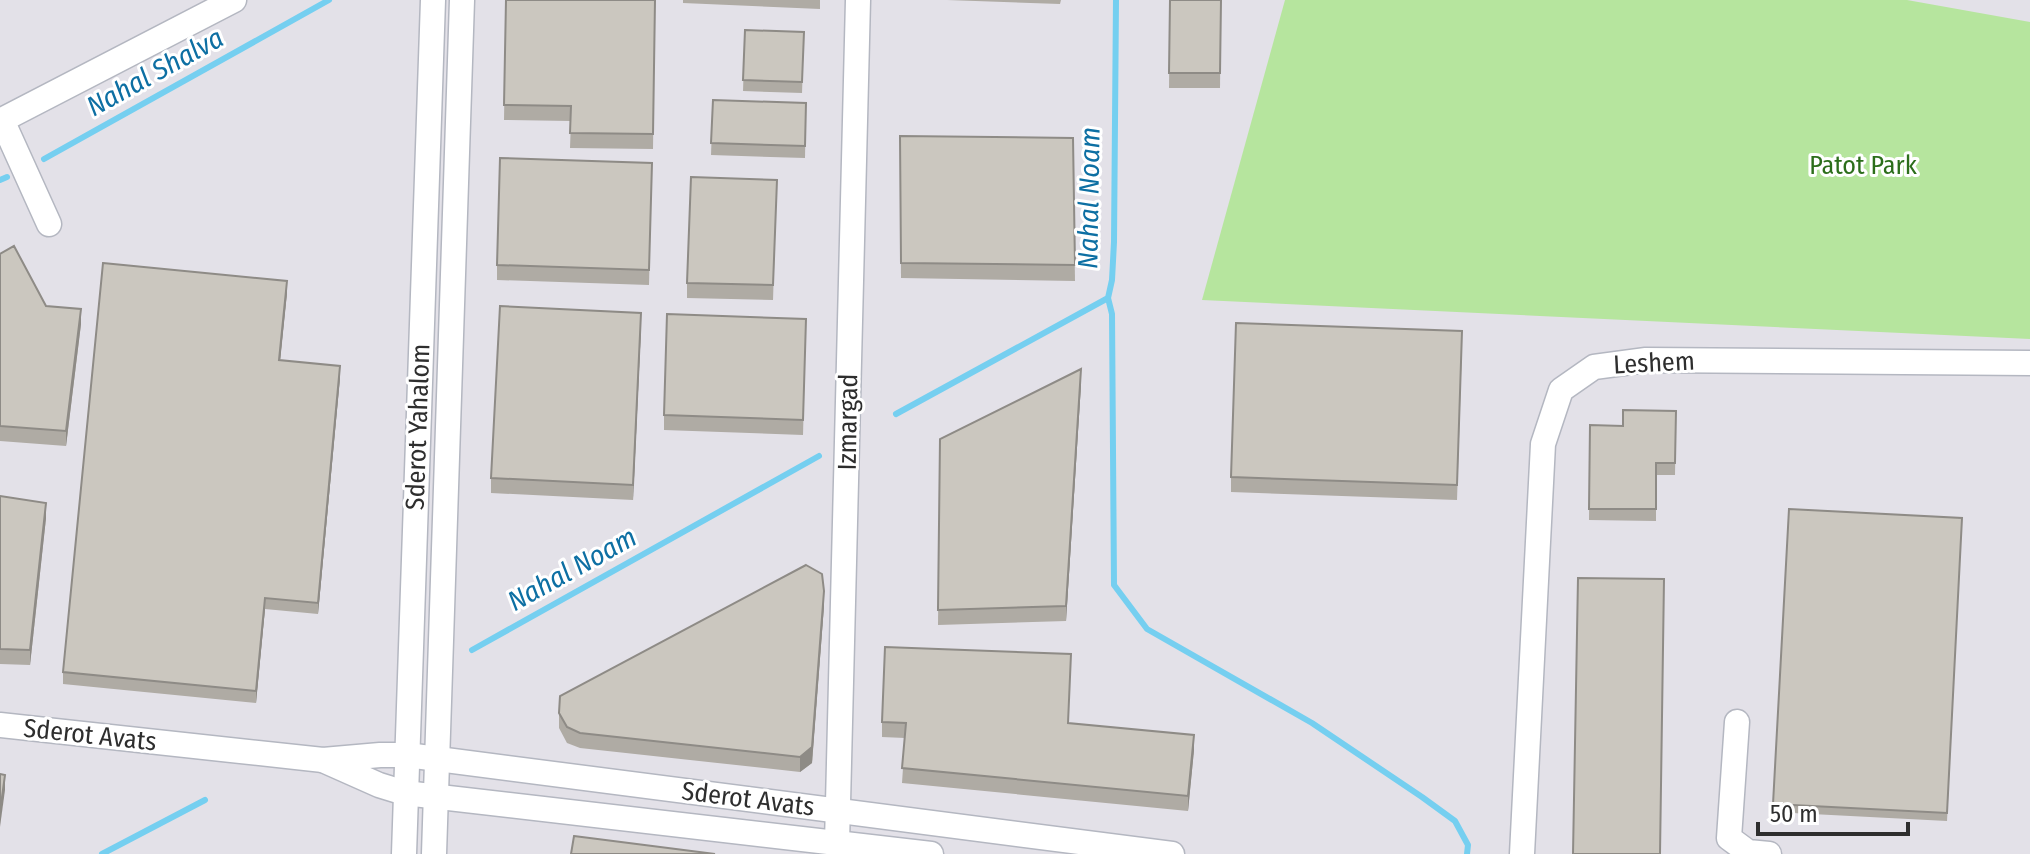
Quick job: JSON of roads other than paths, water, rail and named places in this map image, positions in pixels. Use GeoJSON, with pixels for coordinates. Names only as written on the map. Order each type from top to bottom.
{"type":"FeatureCollection","features":[{"type":"Feature","properties":{"kind":"street"},"geometry":{"type":"LineString","coordinates":[[49,224],[1,120],[234,0]]}},
{"type":"Feature","properties":{"kind":"street","name":"Sderot Yahalom"},"geometry":{"type":"LineString","coordinates":[[404,854],[433,0]]}},
{"type":"Feature","properties":{"kind":"street","name":"Sderot Yahalom"},"geometry":{"type":"LineString","coordinates":[[434,854],[462,0]]}},
{"type":"Feature","properties":{"kind":"street","name":"Izmargad"},"geometry":{"type":"LineString","coordinates":[[837,843],[858,0]]}},
{"type":"Feature","properties":{"kind":"street","name":"Leshem"},"geometry":{"type":"LineString","coordinates":[[1522,854],[1543,444],[1561,390],[1594,367],[1646,360],[2030,363]]}},
{"type":"Feature","properties":{"kind":"street"},"geometry":{"type":"LineString","coordinates":[[1737,722],[1729,838],[1748,852],[1769,854]]}},
{"type":"Feature","properties":{"kind":"street","name":"Sderot Avats"},"geometry":{"type":"LineString","coordinates":[[0,725],[323,760],[368,755],[437,758],[1172,854]]}},
{"type":"Feature","properties":{"kind":"street","name":"Sderot Avats"},"geometry":{"type":"LineString","coordinates":[[323,760],[405,793],[931,854]]}},
{"type":"Feature","properties":{"kind":"waterway","name":"Nahal Shalva"},"geometry":{"type":"LineString","coordinates":[[44,159],[329,0]]}},
{"type":"Feature","properties":{"kind":"waterway","name":"Nahal Noam"},"geometry":{"type":"LineString","coordinates":[[896,414],[1108,298],[1114,242],[1116,0]]}},
{"type":"Feature","properties":{"kind":"waterway","name":"Nahal Shalva"},"geometry":{"type":"LineString","coordinates":[[0,180],[7,177]]}},
{"type":"Feature","properties":{"kind":"waterway"},"geometry":{"type":"LineString","coordinates":[[1108,298],[1112,314],[1114,585],[1147,629],[1312,723],[1455,821],[1468,845],[1467,854]]}},
{"type":"Feature","properties":{"kind":"waterway","name":"Nahal Noam"},"geometry":{"type":"LineString","coordinates":[[472,650],[819,456]]}},
{"type":"Feature","properties":{"kind":"waterway","name":"Nahal Noam"},"geometry":{"type":"LineString","coordinates":[[102,854],[205,800]]}},
{"type":"Feature","properties":{"kind":"park label","name":"Patot Park"},"geometry":{"type":"Point","coordinates":[1863,165]}}]}
